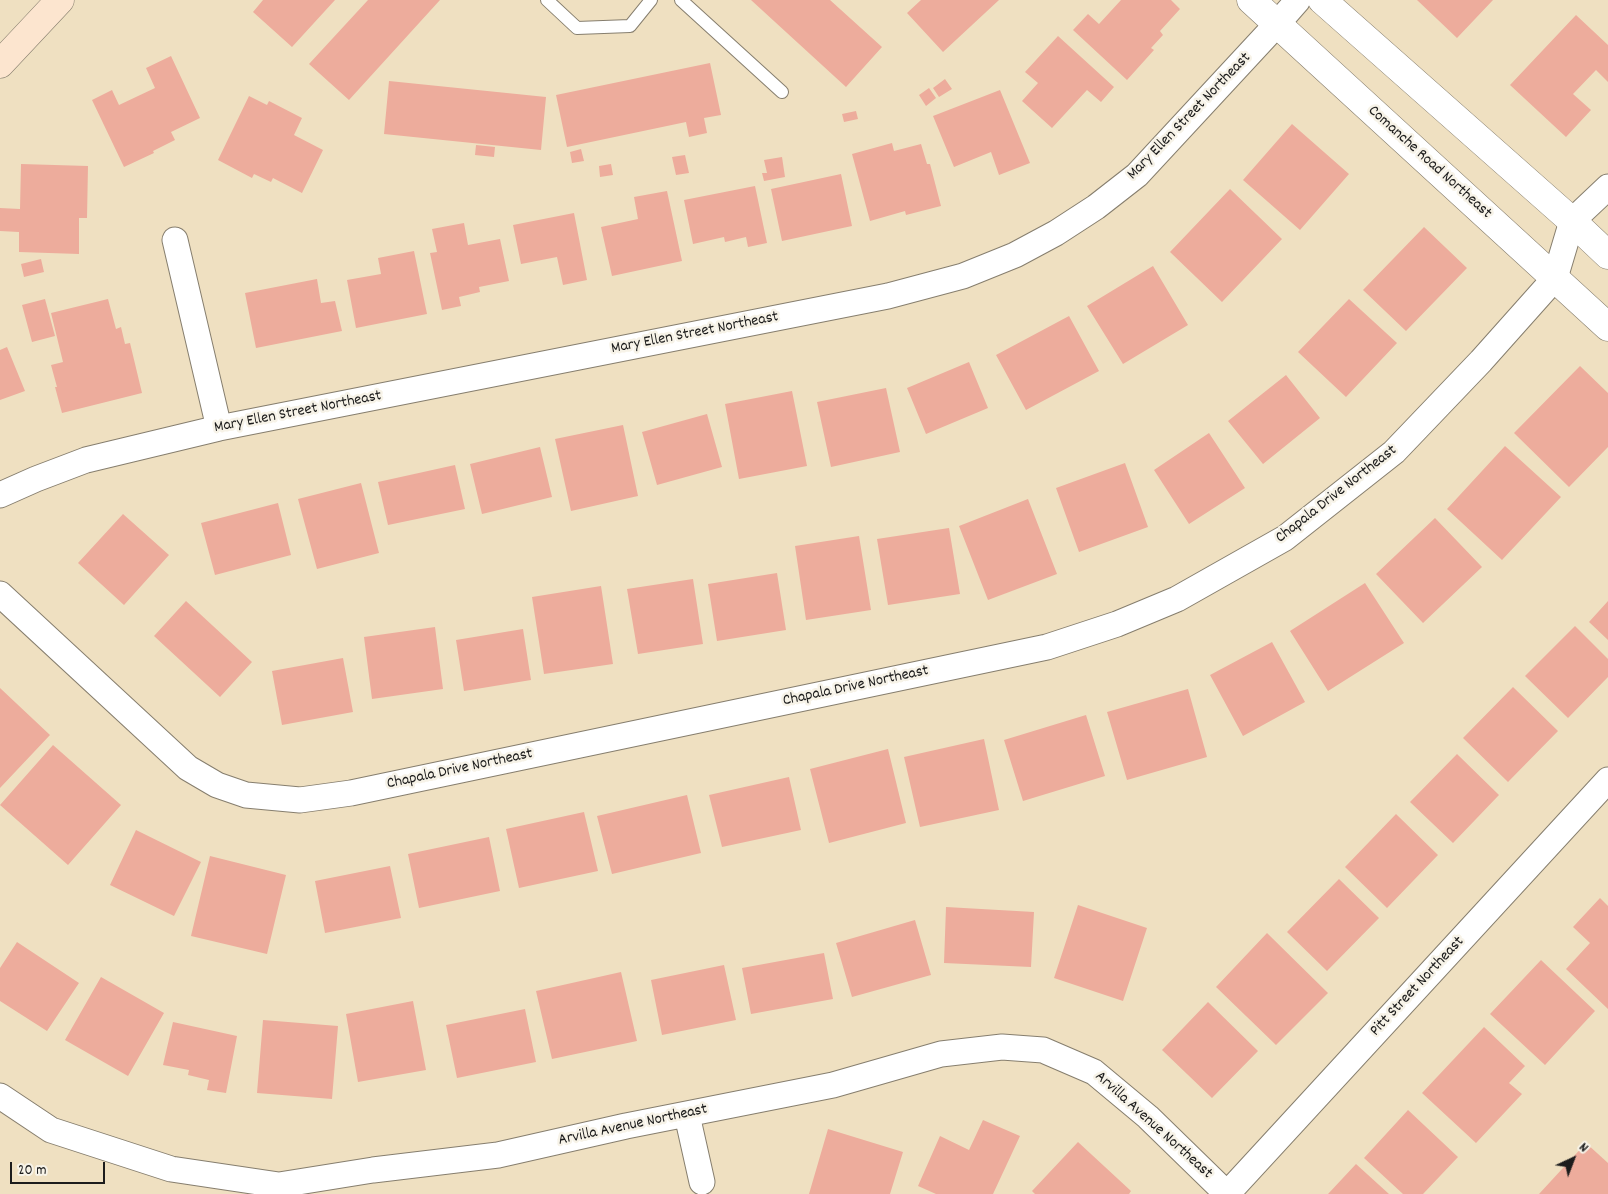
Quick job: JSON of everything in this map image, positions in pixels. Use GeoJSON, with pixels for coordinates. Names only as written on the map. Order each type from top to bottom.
{"type":"FeatureCollection","features":[{"type":"Feature","properties":{"kind":"main road"},"geometry":{"type":"LineString","coordinates":[[0,64],[60,0]]}},
{"type":"Feature","properties":{"kind":"street","name":"Comanche Road Northeast"},"geometry":{"type":"LineString","coordinates":[[1251,0],[1608,327]]}},
{"type":"Feature","properties":{"kind":"street","name":"Mary Ellen Street Northeast"},"geometry":{"type":"LineString","coordinates":[[0,495],[86,460],[219,428],[888,296],[963,276],[1014,255],[1056,233],[1096,207],[1136,175],[1298,0]]}},
{"type":"Feature","properties":{"kind":"street"},"geometry":{"type":"LineString","coordinates":[[1322,0],[1608,255]]}},
{"type":"Feature","properties":{"kind":"street","name":"Chapala Drive Northeast"},"geometry":{"type":"LineString","coordinates":[[0,594],[188,768],[217,785],[246,795],[300,800],[352,793],[1047,647],[1117,624],[1177,599],[1285,538],[1394,452],[1481,361],[1555,278],[1572,222],[1608,187]]}},
{"type":"Feature","properties":{"kind":"street"},"geometry":{"type":"LineString","coordinates":[[175,240],[219,428]]}},
{"type":"Feature","properties":{"kind":"street","name":"Pitt Street Northeast"},"geometry":{"type":"LineString","coordinates":[[1227,1194],[1608,780]]}},
{"type":"Feature","properties":{"kind":"street","name":"Arvilla Avenue Northeast"},"geometry":{"type":"LineString","coordinates":[[0,1096],[51,1130],[171,1169],[279,1185],[373,1170],[498,1155],[626,1126],[833,1085],[941,1054],[1002,1047],[1043,1050],[1094,1072],[1148,1117],[1227,1194]]}},
{"type":"Feature","properties":{"kind":"street"},"geometry":{"type":"LineString","coordinates":[[687,1114],[702,1182]]}},
{"type":"Feature","properties":{"kind":"lane"},"geometry":{"type":"LineString","coordinates":[[547,0],[577,28],[630,26],[651,0]]}},
{"type":"Feature","properties":{"kind":"lane"},"geometry":{"type":"LineString","coordinates":[[681,0],[782,92]]}},
{"type":"Feature","properties":{"kind":"building"},"geometry":{"type":"Polygon","coordinates":[[[263,0],[335,0],[292,47],[253,12],[263,0]]]}},
{"type":"Feature","properties":{"kind":"building"},"geometry":{"type":"Polygon","coordinates":[[[368,0],[440,0],[349,100],[309,64],[368,0]]]}},
{"type":"Feature","properties":{"kind":"building"},"geometry":{"type":"Polygon","coordinates":[[[751,0],[830,0],[882,47],[846,87],[751,0]]]}},
{"type":"Feature","properties":{"kind":"building"},"geometry":{"type":"Polygon","coordinates":[[[921,0],[999,0],[943,52],[907,13],[921,0]]]}},
{"type":"Feature","properties":{"kind":"building"},"geometry":{"type":"Polygon","coordinates":[[[1121,0],[1171,0],[1180,9],[1160,31],[1163,35],[1151,48],[1154,50],[1127,80],[1073,30],[1088,14],[1099,24],[1121,0]]]}},
{"type":"Feature","properties":{"kind":"building"},"geometry":{"type":"Polygon","coordinates":[[[1417,0],[1493,0],[1457,38],[1417,0]]]}},
{"type":"Feature","properties":{"kind":"building"},"geometry":{"type":"Polygon","coordinates":[[[1576,15],[1608,45],[1608,82],[1596,70],[1573,94],[1591,110],[1566,137],[1510,85],[1576,15]]]}},
{"type":"Feature","properties":{"kind":"building"},"geometry":{"type":"Polygon","coordinates":[[[1058,36],[1114,87],[1101,102],[1087,90],[1052,128],[1022,101],[1038,83],[1025,72],[1058,36]]]}},
{"type":"Feature","properties":{"kind":"building"},"geometry":{"type":"Polygon","coordinates":[[[171,56],[200,118],[171,132],[175,140],[153,151],[154,153],[124,167],[92,100],[112,90],[119,105],[155,88],[146,68],[171,56]]]}},
{"type":"Feature","properties":{"kind":"building"},"geometry":{"type":"Polygon","coordinates":[[[710,63],[721,115],[704,118],[707,133],[689,137],[686,122],[567,147],[556,95],[710,63]]]}},
{"type":"Feature","properties":{"kind":"building"},"geometry":{"type":"Polygon","coordinates":[[[945,79],[952,89],[939,97],[933,88],[945,79]]]}},
{"type":"Feature","properties":{"kind":"building"},"geometry":{"type":"Polygon","coordinates":[[[389,81],[546,97],[541,150],[384,134],[389,81]]]}},
{"type":"Feature","properties":{"kind":"building"},"geometry":{"type":"Polygon","coordinates":[[[929,88],[936,98],[926,106],[919,95],[929,88]]]}},
{"type":"Feature","properties":{"kind":"building"},"geometry":{"type":"Polygon","coordinates":[[[1000,90],[1030,163],[999,175],[991,152],[954,167],[933,116],[1000,90]]]}},
{"type":"Feature","properties":{"kind":"building"},"geometry":{"type":"Polygon","coordinates":[[[249,96],[267,105],[269,101],[302,118],[294,135],[323,150],[302,193],[273,178],[271,182],[254,174],[252,178],[218,160],[249,96]]]}},
{"type":"Feature","properties":{"kind":"building"},"geometry":{"type":"Polygon","coordinates":[[[856,111],[858,119],[844,122],[842,114],[856,111]]]}},
{"type":"Feature","properties":{"kind":"building"},"geometry":{"type":"Polygon","coordinates":[[[1292,124],[1349,174],[1300,230],[1243,180],[1292,124]]]}},
{"type":"Feature","properties":{"kind":"building"},"geometry":{"type":"Polygon","coordinates":[[[892,143],[894,151],[921,144],[927,164],[930,164],[941,206],[906,215],[905,211],[870,221],[852,154],[892,143]]]}},
{"type":"Feature","properties":{"kind":"building"},"geometry":{"type":"Polygon","coordinates":[[[476,145],[495,147],[494,157],[475,155],[476,145]]]}},
{"type":"Feature","properties":{"kind":"building"},"geometry":{"type":"Polygon","coordinates":[[[581,149],[584,161],[572,163],[570,152],[581,149]]]}},
{"type":"Feature","properties":{"kind":"building"},"geometry":{"type":"Polygon","coordinates":[[[685,155],[689,173],[676,175],[672,157],[685,155]]]}},
{"type":"Feature","properties":{"kind":"building"},"geometry":{"type":"Polygon","coordinates":[[[782,157],[785,177],[764,181],[762,173],[767,173],[764,160],[782,157]]]}},
{"type":"Feature","properties":{"kind":"building"},"geometry":{"type":"Polygon","coordinates":[[[21,164],[88,166],[87,218],[79,218],[79,254],[19,252],[19,232],[0,231],[0,208],[20,209],[21,164]]]}},
{"type":"Feature","properties":{"kind":"building"},"geometry":{"type":"Polygon","coordinates":[[[611,164],[613,175],[600,177],[599,166],[611,164]]]}},
{"type":"Feature","properties":{"kind":"building"},"geometry":{"type":"Polygon","coordinates":[[[841,174],[852,226],[782,241],[771,189],[841,174]]]}},
{"type":"Feature","properties":{"kind":"building"},"geometry":{"type":"Polygon","coordinates":[[[755,186],[767,243],[748,247],[746,237],[725,242],[724,237],[693,244],[684,200],[755,186]]]}},
{"type":"Feature","properties":{"kind":"building"},"geometry":{"type":"Polygon","coordinates":[[[1230,189],[1282,239],[1222,302],[1170,252],[1230,189]]]}},
{"type":"Feature","properties":{"kind":"building"},"geometry":{"type":"Polygon","coordinates":[[[667,191],[682,261],[612,276],[601,227],[638,219],[634,197],[667,191]]]}},
{"type":"Feature","properties":{"kind":"building"},"geometry":{"type":"Polygon","coordinates":[[[574,213],[587,280],[563,285],[557,257],[521,264],[513,225],[574,213]]]}},
{"type":"Feature","properties":{"kind":"building"},"geometry":{"type":"Polygon","coordinates":[[[464,223],[468,245],[500,239],[509,281],[479,287],[480,292],[459,297],[461,306],[442,310],[430,253],[437,252],[432,229],[464,223]]]}},
{"type":"Feature","properties":{"kind":"building"},"geometry":{"type":"Polygon","coordinates":[[[1424,227],[1467,268],[1406,331],[1363,290],[1424,227]]]}},
{"type":"Feature","properties":{"kind":"building"},"geometry":{"type":"Polygon","coordinates":[[[414,251],[427,314],[356,328],[347,280],[381,274],[378,258],[414,251]]]}},
{"type":"Feature","properties":{"kind":"building"},"geometry":{"type":"Polygon","coordinates":[[[41,259],[44,272],[24,277],[21,264],[41,259]]]}},
{"type":"Feature","properties":{"kind":"building"},"geometry":{"type":"Polygon","coordinates":[[[1153,266],[1188,325],[1123,364],[1087,306],[1153,266]]]}},
{"type":"Feature","properties":{"kind":"building"},"geometry":{"type":"Polygon","coordinates":[[[317,279],[321,303],[335,301],[342,331],[256,348],[245,293],[317,279]]]}},
{"type":"Feature","properties":{"kind":"building"},"geometry":{"type":"Polygon","coordinates":[[[45,299],[55,336],[32,342],[22,305],[45,299]]]}},
{"type":"Feature","properties":{"kind":"building"},"geometry":{"type":"Polygon","coordinates":[[[108,299],[116,329],[121,327],[125,344],[130,343],[142,393],[62,413],[51,365],[63,362],[51,313],[108,299]]]}},
{"type":"Feature","properties":{"kind":"building"},"geometry":{"type":"Polygon","coordinates":[[[1349,299],[1397,343],[1346,397],[1298,352],[1349,299]]]}},
{"type":"Feature","properties":{"kind":"building"},"geometry":{"type":"Polygon","coordinates":[[[1069,316],[1099,371],[1026,410],[996,355],[1069,316]]]}},
{"type":"Feature","properties":{"kind":"building"},"geometry":{"type":"Polygon","coordinates":[[[7,347],[25,391],[0,400],[0,350],[7,347]]]}},
{"type":"Feature","properties":{"kind":"building"},"geometry":{"type":"Polygon","coordinates":[[[969,362],[988,408],[926,434],[907,388],[969,362]]]}},
{"type":"Feature","properties":{"kind":"building"},"geometry":{"type":"Polygon","coordinates":[[[1580,366],[1608,393],[1608,447],[1569,487],[1514,433],[1580,366]]]}},
{"type":"Feature","properties":{"kind":"building"},"geometry":{"type":"Polygon","coordinates":[[[1286,375],[1320,418],[1263,464],[1228,421],[1286,375]]]}},
{"type":"Feature","properties":{"kind":"building"},"geometry":{"type":"Polygon","coordinates":[[[886,388],[900,452],[831,467],[817,402],[886,388]]]}},
{"type":"Feature","properties":{"kind":"building"},"geometry":{"type":"Polygon","coordinates":[[[792,391],[807,466],[739,479],[725,404],[792,391]]]}},
{"type":"Feature","properties":{"kind":"building"},"geometry":{"type":"Polygon","coordinates":[[[707,414],[722,467],[657,485],[642,432],[707,414]]]}},
{"type":"Feature","properties":{"kind":"building"},"geometry":{"type":"Polygon","coordinates":[[[623,425],[638,496],[571,511],[555,439],[623,425]]]}},
{"type":"Feature","properties":{"kind":"building"},"geometry":{"type":"Polygon","coordinates":[[[1209,433],[1245,488],[1189,524],[1154,470],[1209,433]]]}},
{"type":"Feature","properties":{"kind":"building"},"geometry":{"type":"Polygon","coordinates":[[[1505,446],[1561,497],[1502,560],[1447,509],[1505,446]]]}},
{"type":"Feature","properties":{"kind":"building"},"geometry":{"type":"Polygon","coordinates":[[[540,447],[552,497],[482,514],[470,464],[540,447]]]}},
{"type":"Feature","properties":{"kind":"building"},"geometry":{"type":"Polygon","coordinates":[[[1125,463],[1148,527],[1079,552],[1056,488],[1125,463]]]}},
{"type":"Feature","properties":{"kind":"building"},"geometry":{"type":"Polygon","coordinates":[[[455,465],[465,509],[388,525],[378,482],[455,465]]]}},
{"type":"Feature","properties":{"kind":"building"},"geometry":{"type":"Polygon","coordinates":[[[361,483],[379,553],[317,569],[298,499],[361,483]]]}},
{"type":"Feature","properties":{"kind":"building"},"geometry":{"type":"Polygon","coordinates":[[[1028,499],[1057,574],[988,600],[959,526],[1028,499]]]}},
{"type":"Feature","properties":{"kind":"building"},"geometry":{"type":"Polygon","coordinates":[[[278,503],[291,555],[215,575],[201,523],[278,503]]]}},
{"type":"Feature","properties":{"kind":"building"},"geometry":{"type":"Polygon","coordinates":[[[123,514],[169,555],[124,605],[78,563],[123,514]]]}},
{"type":"Feature","properties":{"kind":"building"},"geometry":{"type":"Polygon","coordinates":[[[1435,518],[1482,567],[1423,623],[1376,574],[1435,518]]]}},
{"type":"Feature","properties":{"kind":"building"},"geometry":{"type":"Polygon","coordinates":[[[949,528],[960,594],[888,605],[877,539],[949,528]]]}},
{"type":"Feature","properties":{"kind":"building"},"geometry":{"type":"Polygon","coordinates":[[[859,536],[871,610],[806,620],[795,546],[859,536]]]}},
{"type":"Feature","properties":{"kind":"building"},"geometry":{"type":"Polygon","coordinates":[[[777,573],[786,630],[717,641],[708,584],[777,573]]]}},
{"type":"Feature","properties":{"kind":"building"},"geometry":{"type":"Polygon","coordinates":[[[693,579],[703,644],[638,654],[627,589],[693,579]]]}},
{"type":"Feature","properties":{"kind":"building"},"geometry":{"type":"Polygon","coordinates":[[[1365,583],[1404,643],[1328,691],[1290,631],[1365,583]]]}},
{"type":"Feature","properties":{"kind":"building"},"geometry":{"type":"Polygon","coordinates":[[[601,586],[613,664],[544,674],[532,597],[601,586]]]}},
{"type":"Feature","properties":{"kind":"building"},"geometry":{"type":"Polygon","coordinates":[[[186,601],[252,662],[220,697],[154,636],[186,601]]]}},
{"type":"Feature","properties":{"kind":"building"},"geometry":{"type":"Polygon","coordinates":[[[1608,601],[1608,640],[1589,622],[1608,601]]]}},
{"type":"Feature","properties":{"kind":"building"},"geometry":{"type":"Polygon","coordinates":[[[1575,626],[1608,659],[1608,677],[1568,718],[1525,676],[1575,626]]]}},
{"type":"Feature","properties":{"kind":"building"},"geometry":{"type":"Polygon","coordinates":[[[435,627],[443,689],[372,699],[364,637],[435,627]]]}},
{"type":"Feature","properties":{"kind":"building"},"geometry":{"type":"Polygon","coordinates":[[[523,629],[531,680],[464,691],[456,640],[523,629]]]}},
{"type":"Feature","properties":{"kind":"building"},"geometry":{"type":"Polygon","coordinates":[[[1272,642],[1305,702],[1243,736],[1210,675],[1272,642]]]}},
{"type":"Feature","properties":{"kind":"building"},"geometry":{"type":"Polygon","coordinates":[[[343,658],[353,712],[282,725],[272,671],[343,658]]]}},
{"type":"Feature","properties":{"kind":"building"},"geometry":{"type":"Polygon","coordinates":[[[1513,687],[1558,731],[1508,782],[1463,738],[1513,687]]]}},
{"type":"Feature","properties":{"kind":"building"},"geometry":{"type":"Polygon","coordinates":[[[0,688],[50,735],[0,788],[0,688]]]}},
{"type":"Feature","properties":{"kind":"building"},"geometry":{"type":"Polygon","coordinates":[[[1188,689],[1207,757],[1127,780],[1107,712],[1188,689]]]}},
{"type":"Feature","properties":{"kind":"building"},"geometry":{"type":"Polygon","coordinates":[[[1086,715],[1105,776],[1023,801],[1004,740],[1086,715]]]}},
{"type":"Feature","properties":{"kind":"building"},"geometry":{"type":"Polygon","coordinates":[[[984,739],[999,810],[920,827],[904,757],[984,739]]]}},
{"type":"Feature","properties":{"kind":"building"},"geometry":{"type":"Polygon","coordinates":[[[53,745],[121,805],[68,865],[0,805],[53,745]]]}},
{"type":"Feature","properties":{"kind":"building"},"geometry":{"type":"Polygon","coordinates":[[[888,749],[906,823],[829,843],[810,769],[888,749]]]}},
{"type":"Feature","properties":{"kind":"building"},"geometry":{"type":"Polygon","coordinates":[[[1457,754],[1499,795],[1453,843],[1410,802],[1457,754]]]}},
{"type":"Feature","properties":{"kind":"building"},"geometry":{"type":"Polygon","coordinates":[[[789,777],[801,830],[722,847],[709,795],[789,777]]]}},
{"type":"Feature","properties":{"kind":"building"},"geometry":{"type":"Polygon","coordinates":[[[687,795],[701,853],[612,874],[597,816],[687,795]]]}},
{"type":"Feature","properties":{"kind":"building"},"geometry":{"type":"Polygon","coordinates":[[[584,812],[598,871],[519,888],[506,829],[584,812]]]}},
{"type":"Feature","properties":{"kind":"building"},"geometry":{"type":"Polygon","coordinates":[[[1396,814],[1438,855],[1387,908],[1345,867],[1396,814]]]}},
{"type":"Feature","properties":{"kind":"building"},"geometry":{"type":"Polygon","coordinates":[[[136,830],[201,862],[174,916],[110,885],[136,830]]]}},
{"type":"Feature","properties":{"kind":"building"},"geometry":{"type":"Polygon","coordinates":[[[489,837],[500,891],[419,908],[408,854],[489,837]]]}},
{"type":"Feature","properties":{"kind":"building"},"geometry":{"type":"Polygon","coordinates":[[[210,856],[286,875],[267,954],[191,936],[210,856]]]}},
{"type":"Feature","properties":{"kind":"building"},"geometry":{"type":"Polygon","coordinates":[[[390,866],[401,918],[325,933],[315,881],[390,866]]]}},
{"type":"Feature","properties":{"kind":"building"},"geometry":{"type":"Polygon","coordinates":[[[1339,879],[1379,918],[1327,971],[1287,932],[1339,879]]]}},
{"type":"Feature","properties":{"kind":"building"},"geometry":{"type":"Polygon","coordinates":[[[1600,898],[1608,906],[1608,1009],[1566,969],[1590,943],[1573,927],[1600,898]]]}},
{"type":"Feature","properties":{"kind":"building"},"geometry":{"type":"Polygon","coordinates":[[[1078,905],[1147,928],[1123,1001],[1054,978],[1078,905]]]}},
{"type":"Feature","properties":{"kind":"building"},"geometry":{"type":"Polygon","coordinates":[[[946,907],[1034,912],[1031,967],[944,963],[946,907]]]}},
{"type":"Feature","properties":{"kind":"building"},"geometry":{"type":"Polygon","coordinates":[[[915,920],[931,975],[852,997],[836,943],[915,920]]]}},
{"type":"Feature","properties":{"kind":"building"},"geometry":{"type":"Polygon","coordinates":[[[1267,933],[1328,993],[1276,1045],[1216,987],[1267,933]]]}},
{"type":"Feature","properties":{"kind":"building"},"geometry":{"type":"Polygon","coordinates":[[[17,942],[79,983],[47,1031],[0,1001],[0,968],[17,942]]]}},
{"type":"Feature","properties":{"kind":"building"},"geometry":{"type":"Polygon","coordinates":[[[824,953],[833,999],[751,1014],[742,968],[824,953]]]}},
{"type":"Feature","properties":{"kind":"building"},"geometry":{"type":"Polygon","coordinates":[[[1541,960],[1595,1011],[1545,1065],[1490,1014],[1541,960]]]}},
{"type":"Feature","properties":{"kind":"building"},"geometry":{"type":"Polygon","coordinates":[[[724,965],[736,1020],[662,1035],[651,980],[724,965]]]}},
{"type":"Feature","properties":{"kind":"building"},"geometry":{"type":"Polygon","coordinates":[[[621,972],[637,1041],[552,1059],[536,991],[621,972]]]}},
{"type":"Feature","properties":{"kind":"building"},"geometry":{"type":"Polygon","coordinates":[[[101,977],[164,1013],[128,1076],[65,1040],[101,977]]]}},
{"type":"Feature","properties":{"kind":"building"},"geometry":{"type":"Polygon","coordinates":[[[413,1001],[426,1070],[358,1082],[346,1014],[413,1001]]]}},
{"type":"Feature","properties":{"kind":"building"},"geometry":{"type":"Polygon","coordinates":[[[1208,1002],[1258,1051],[1212,1098],[1162,1050],[1208,1002]]]}},
{"type":"Feature","properties":{"kind":"building"},"geometry":{"type":"Polygon","coordinates":[[[525,1009],[536,1062],[457,1078],[446,1025],[525,1009]]]}},
{"type":"Feature","properties":{"kind":"building"},"geometry":{"type":"Polygon","coordinates":[[[263,1020],[338,1026],[332,1099],[257,1093],[263,1020]]]}},
{"type":"Feature","properties":{"kind":"building"},"geometry":{"type":"Polygon","coordinates":[[[173,1022],[237,1036],[226,1093],[207,1090],[209,1080],[188,1075],[189,1070],[163,1065],[173,1022]]]}},
{"type":"Feature","properties":{"kind":"building"},"geometry":{"type":"Polygon","coordinates":[[[1484,1027],[1525,1066],[1509,1083],[1522,1094],[1476,1143],[1422,1093],[1484,1027]]]}},
{"type":"Feature","properties":{"kind":"building"},"geometry":{"type":"Polygon","coordinates":[[[1408,1110],[1458,1157],[1423,1194],[1403,1194],[1364,1158],[1408,1110]]]}},
{"type":"Feature","properties":{"kind":"building"},"geometry":{"type":"Polygon","coordinates":[[[983,1120],[1020,1136],[993,1194],[936,1194],[918,1186],[940,1136],[969,1150],[983,1120]]]}},
{"type":"Feature","properties":{"kind":"building"},"geometry":{"type":"Polygon","coordinates":[[[828,1129],[903,1152],[890,1194],[809,1194],[828,1129]]]}},
{"type":"Feature","properties":{"kind":"building"},"geometry":{"type":"Polygon","coordinates":[[[1078,1142],[1131,1191],[1129,1194],[1035,1194],[1032,1191],[1078,1142]]]}},
{"type":"Feature","properties":{"kind":"building"},"geometry":{"type":"Polygon","coordinates":[[[1586,1143],[1608,1163],[1608,1194],[1539,1194],[1586,1143]]]}},
{"type":"Feature","properties":{"kind":"building"},"geometry":{"type":"Polygon","coordinates":[[[1356,1164],[1389,1194],[1328,1194],[1356,1164]]]}}]}
